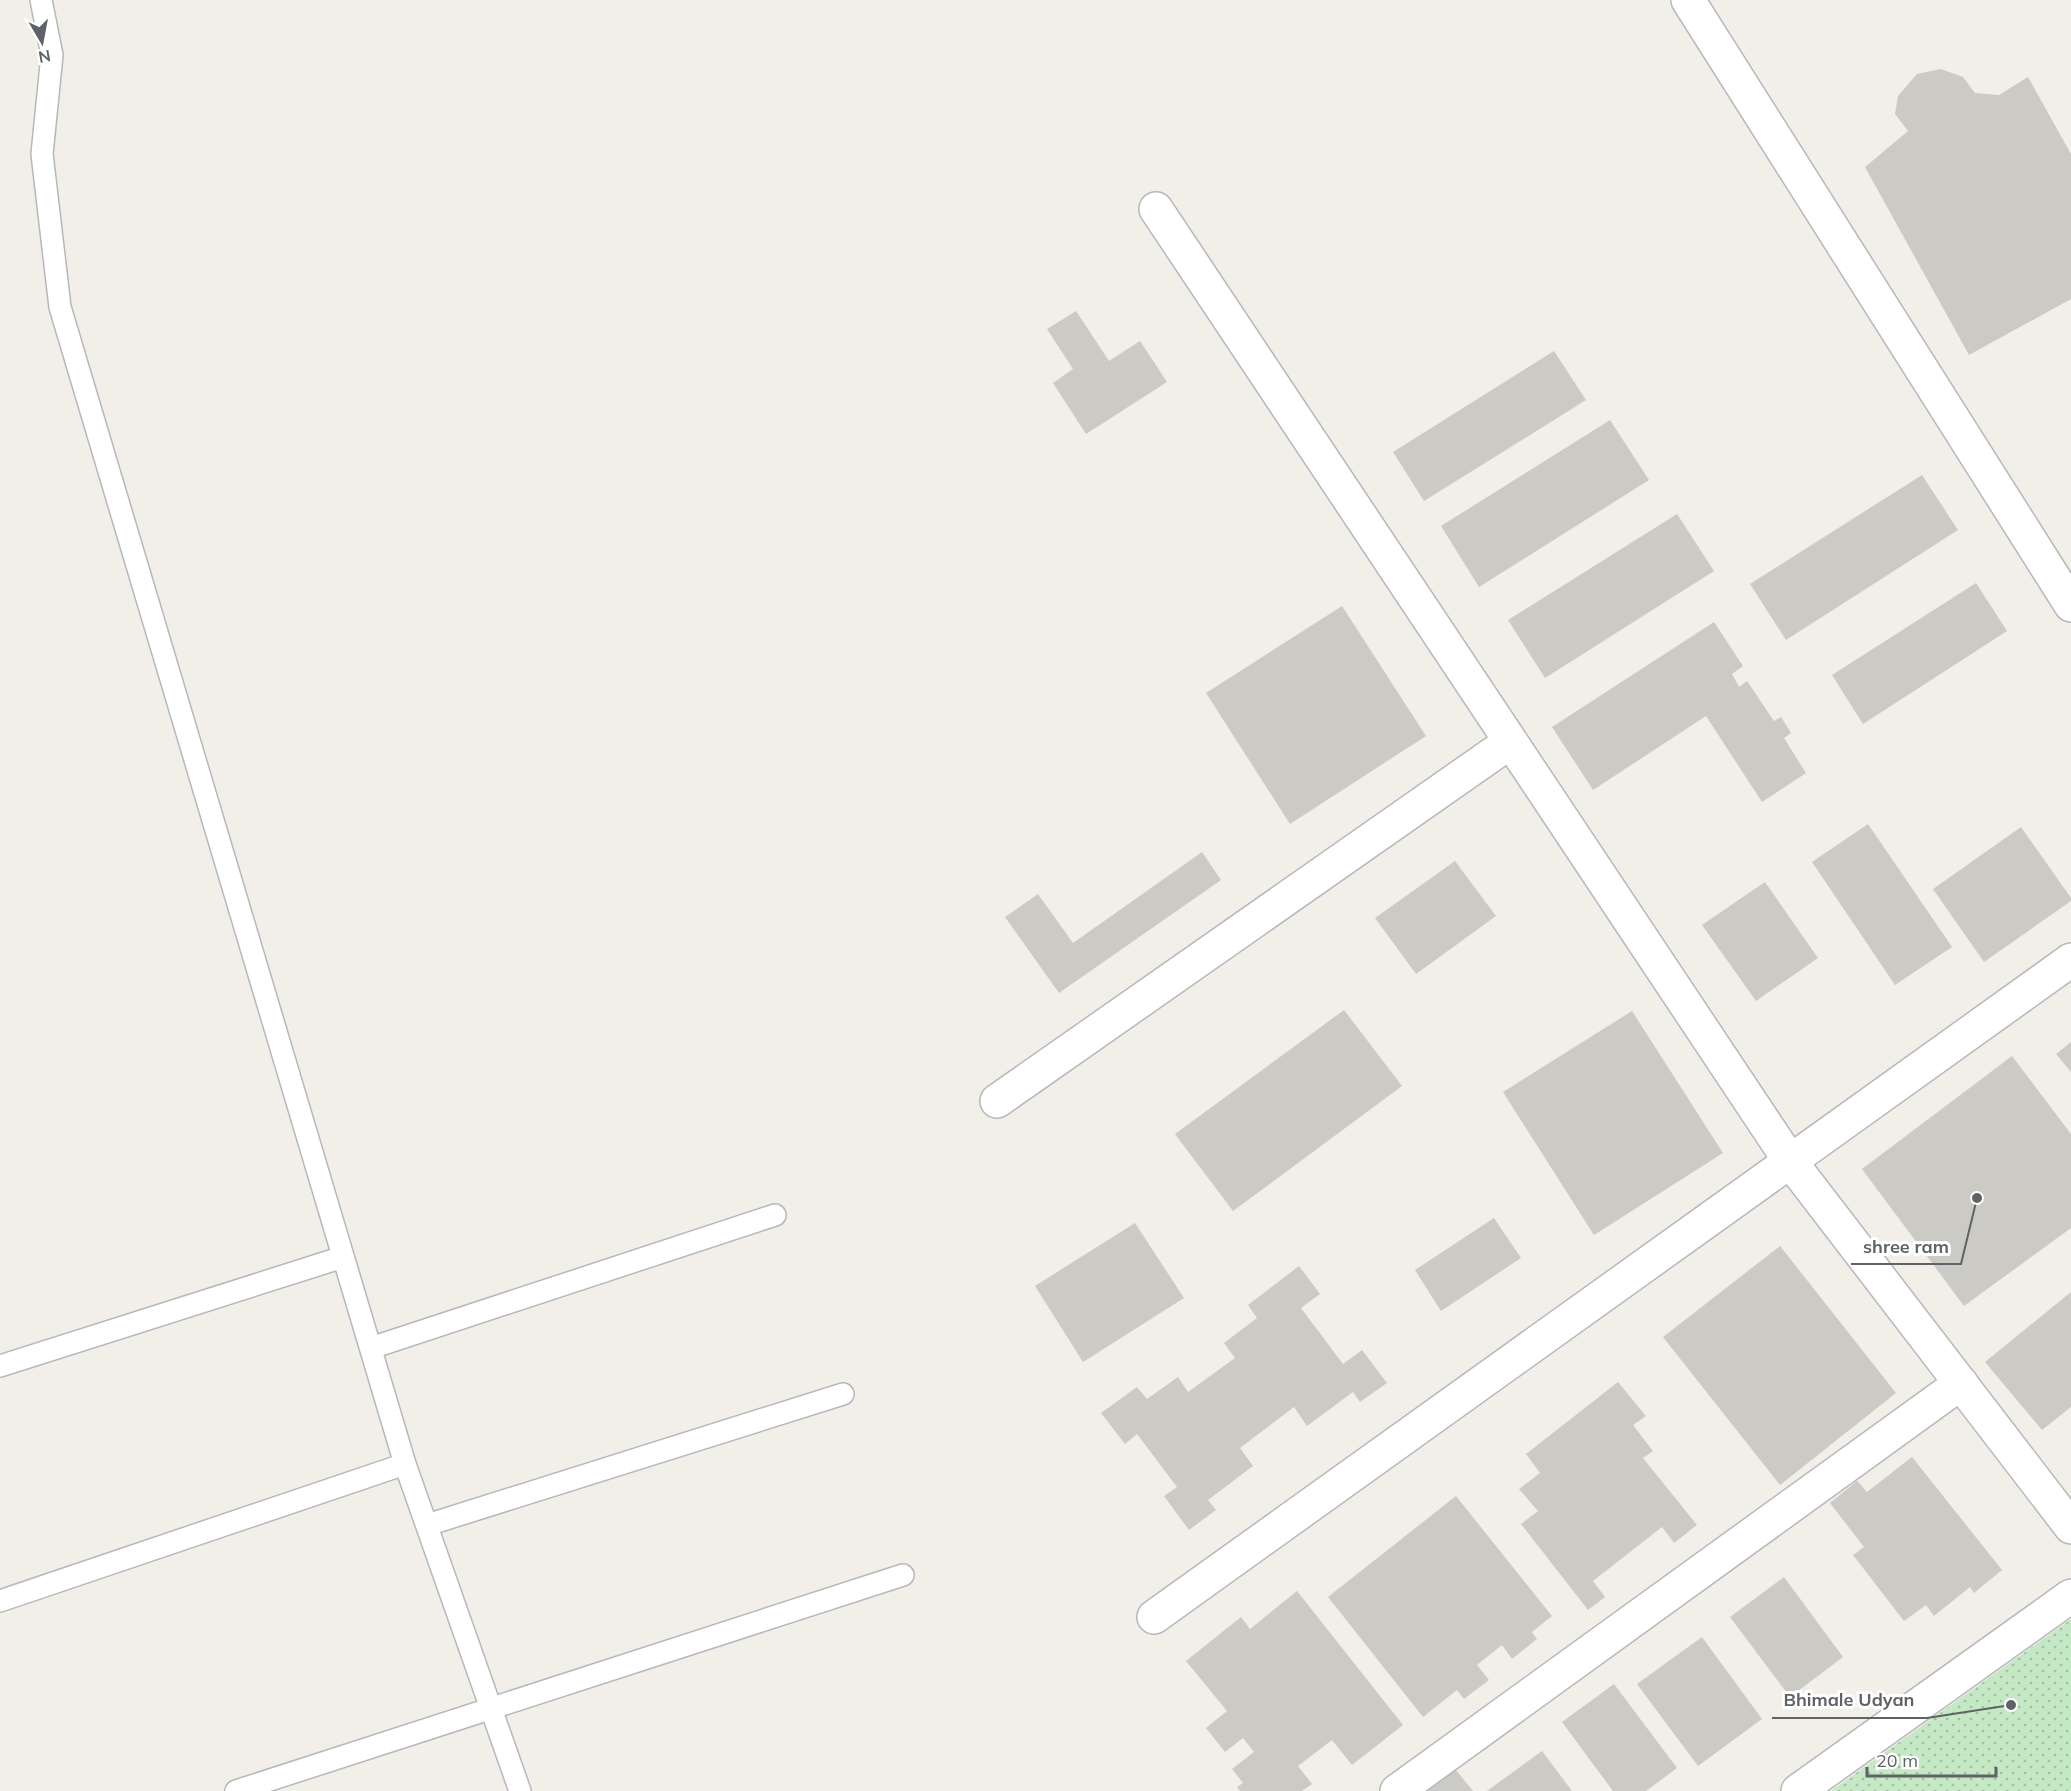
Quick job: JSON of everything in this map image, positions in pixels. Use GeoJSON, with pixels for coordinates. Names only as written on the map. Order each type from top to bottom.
{"type":"FeatureCollection","features":[{"type":"Feature","properties":{"kind":"street"},"geometry":{"type":"LineString","coordinates":[[1688,0],[2071,605]]}},
{"type":"Feature","properties":{"kind":"street"},"geometry":{"type":"LineString","coordinates":[[1155,209],[1790,1161],[2071,1527]]}},
{"type":"Feature","properties":{"kind":"street"},"geometry":{"type":"LineString","coordinates":[[998,1101],[1510,742]]}},
{"type":"Feature","properties":{"kind":"street"},"geometry":{"type":"LineString","coordinates":[[1154,1617],[2071,960]]}},
{"type":"Feature","properties":{"kind":"street"},"geometry":{"type":"LineString","coordinates":[[1396,1791],[1961,1383]]}},
{"type":"Feature","properties":{"kind":"street"},"geometry":{"type":"LineString","coordinates":[[1798,1791],[2071,1596]]}},
{"type":"Feature","properties":{"kind":"lane"},"geometry":{"type":"LineString","coordinates":[[41,0],[52,56],[42,154],[60,307],[405,1464],[520,1791]]}},
{"type":"Feature","properties":{"kind":"lane"},"geometry":{"type":"LineString","coordinates":[[371,1348],[775,1215]]}},
{"type":"Feature","properties":{"kind":"lane"},"geometry":{"type":"LineString","coordinates":[[0,1366],[343,1257]]}},
{"type":"Feature","properties":{"kind":"lane"},"geometry":{"type":"LineString","coordinates":[[427,1525],[843,1394]]}},
{"type":"Feature","properties":{"kind":"lane"},"geometry":{"type":"LineString","coordinates":[[0,1601],[405,1464]]}},
{"type":"Feature","properties":{"kind":"lane"},"geometry":{"type":"LineString","coordinates":[[236,1791],[903,1575]]}},
{"type":"Feature","properties":{"kind":"green space"},"geometry":{"type":"Polygon","coordinates":[[[2071,1619],[2071,1791],[1831,1791],[2071,1619]]]}},
{"type":"Feature","properties":{"kind":"building"},"geometry":{"type":"Polygon","coordinates":[[[1941,69],[1963,77],[1975,93],[1999,95],[2028,77],[2071,154],[2071,299],[1969,355],[1865,167],[1908,131],[1895,114],[1898,96],[1917,74],[1941,69]]]}},
{"type":"Feature","properties":{"kind":"building"},"geometry":{"type":"Polygon","coordinates":[[[1076,311],[1109,361],[1140,341],[1167,382],[1086,434],[1053,383],[1073,369],[1047,329],[1076,311]]]}},
{"type":"Feature","properties":{"kind":"building"},"geometry":{"type":"Polygon","coordinates":[[[1554,351],[1586,400],[1424,501],[1393,452],[1554,351]]]}},
{"type":"Feature","properties":{"kind":"building"},"geometry":{"type":"Polygon","coordinates":[[[1610,420],[1649,480],[1479,587],[1441,526],[1610,420]]]}},
{"type":"Feature","properties":{"kind":"building"},"geometry":{"type":"Polygon","coordinates":[[[1922,475],[1958,530],[1786,640],[1750,584],[1922,475]]]}},
{"type":"Feature","properties":{"kind":"building"},"geometry":{"type":"Polygon","coordinates":[[[1677,514],[1714,571],[1545,678],[1508,620],[1677,514]]]}},
{"type":"Feature","properties":{"kind":"building"},"geometry":{"type":"Polygon","coordinates":[[[1976,583],[2007,631],[1863,724],[1832,675],[1976,583]]]}},
{"type":"Feature","properties":{"kind":"building"},"geometry":{"type":"Polygon","coordinates":[[[1342,606],[1426,736],[1290,824],[1206,693],[1342,606]]]}},
{"type":"Feature","properties":{"kind":"building"},"geometry":{"type":"Polygon","coordinates":[[[1714,622],[1743,666],[1732,674],[1739,687],[1747,681],[1774,721],[1781,717],[1791,733],[1784,738],[1806,773],[1762,802],[1706,716],[1593,790],[1552,727],[1714,622]]]}},
{"type":"Feature","properties":{"kind":"building"},"geometry":{"type":"Polygon","coordinates":[[[1868,824],[1952,947],[1895,985],[1812,862],[1868,824]]]}},
{"type":"Feature","properties":{"kind":"building"},"geometry":{"type":"Polygon","coordinates":[[[2021,827],[2071,901],[1984,962],[1933,889],[2021,827]]]}},
{"type":"Feature","properties":{"kind":"building"},"geometry":{"type":"Polygon","coordinates":[[[1202,852],[1221,880],[1059,993],[1005,917],[1038,894],[1073,943],[1202,852]]]}},
{"type":"Feature","properties":{"kind":"building"},"geometry":{"type":"Polygon","coordinates":[[[1455,861],[1496,916],[1416,974],[1375,918],[1455,861]]]}},
{"type":"Feature","properties":{"kind":"building"},"geometry":{"type":"Polygon","coordinates":[[[1765,882],[1818,958],[1756,1001],[1702,925],[1765,882]]]}},
{"type":"Feature","properties":{"kind":"building"},"geometry":{"type":"Polygon","coordinates":[[[1344,1010],[1402,1086],[1233,1211],[1175,1134],[1344,1010]]]}},
{"type":"Feature","properties":{"kind":"building"},"geometry":{"type":"Polygon","coordinates":[[[1632,1011],[1723,1153],[1594,1235],[1503,1092],[1632,1011]]]}},
{"type":"Feature","properties":{"kind":"building"},"geometry":{"type":"Polygon","coordinates":[[[2071,1042],[2071,1072],[2056,1054],[2071,1042]]]}},
{"type":"Feature","properties":{"kind":"building"},"geometry":{"type":"Polygon","coordinates":[[[2012,1056],[2071,1134],[2071,1228],[1964,1306],[1862,1169],[2012,1056]]]}},
{"type":"Feature","properties":{"kind":"building"},"geometry":{"type":"Polygon","coordinates":[[[1494,1218],[1521,1258],[1441,1311],[1415,1270],[1494,1218]]]}},
{"type":"Feature","properties":{"kind":"building"},"geometry":{"type":"Polygon","coordinates":[[[1135,1223],[1184,1298],[1083,1362],[1035,1286],[1135,1223]]]}},
{"type":"Feature","properties":{"kind":"building"},"geometry":{"type":"Polygon","coordinates":[[[1780,1246],[1896,1393],[1780,1485],[1663,1337],[1780,1246]]]}},
{"type":"Feature","properties":{"kind":"building"},"geometry":{"type":"Polygon","coordinates":[[[1299,1266],[1320,1294],[1301,1308],[1343,1364],[1362,1350],[1387,1383],[1360,1402],[1353,1392],[1307,1426],[1294,1407],[1240,1448],[1253,1466],[1208,1500],[1216,1510],[1189,1530],[1164,1496],[1177,1487],[1137,1434],[1125,1444],[1101,1413],[1137,1387],[1147,1399],[1178,1377],[1188,1392],[1235,1358],[1224,1343],[1257,1318],[1248,1305],[1299,1266]]]}},
{"type":"Feature","properties":{"kind":"building"},"geometry":{"type":"Polygon","coordinates":[[[2071,1292],[2071,1407],[2042,1430],[1985,1362],[2071,1292]]]}},
{"type":"Feature","properties":{"kind":"building"},"geometry":{"type":"Polygon","coordinates":[[[1618,1382],[1646,1416],[1633,1425],[1653,1451],[1643,1458],[1697,1525],[1674,1543],[1662,1527],[1593,1581],[1605,1597],[1588,1610],[1521,1524],[1538,1511],[1519,1489],[1540,1473],[1526,1454],[1618,1382]]]}},
{"type":"Feature","properties":{"kind":"building"},"geometry":{"type":"Polygon","coordinates":[[[1912,1457],[2002,1570],[1974,1593],[1970,1587],[1934,1616],[1926,1605],[1904,1621],[1853,1555],[1864,1547],[1830,1503],[1857,1481],[1867,1492],[1912,1457]]]}},
{"type":"Feature","properties":{"kind":"building"},"geometry":{"type":"Polygon","coordinates":[[[1456,1496],[1552,1616],[1532,1632],[1537,1639],[1512,1659],[1502,1645],[1477,1665],[1489,1680],[1464,1699],[1457,1690],[1423,1717],[1328,1597],[1456,1496]]]}},
{"type":"Feature","properties":{"kind":"building"},"geometry":{"type":"Polygon","coordinates":[[[1784,1577],[1843,1657],[1790,1697],[1730,1617],[1784,1577]]]}},
{"type":"Feature","properties":{"kind":"building"},"geometry":{"type":"Polygon","coordinates":[[[1297,1591],[1403,1725],[1352,1765],[1332,1740],[1298,1766],[1312,1784],[1302,1791],[1240,1791],[1237,1787],[1243,1783],[1232,1769],[1254,1752],[1243,1738],[1225,1752],[1206,1728],[1227,1711],[1186,1661],[1241,1617],[1250,1629],[1297,1591]]]}},
{"type":"Feature","properties":{"kind":"building"},"geometry":{"type":"Polygon","coordinates":[[[1702,1637],[1762,1719],[1698,1766],[1637,1684],[1702,1637]]]}},
{"type":"Feature","properties":{"kind":"building"},"geometry":{"type":"Polygon","coordinates":[[[1614,1684],[1677,1768],[1646,1791],[1613,1791],[1562,1722],[1614,1684]]]}},
{"type":"Feature","properties":{"kind":"building"},"geometry":{"type":"Polygon","coordinates":[[[1542,1751],[1572,1791],[1487,1791],[1542,1751]]]}},
{"type":"Feature","properties":{"kind":"building"},"geometry":{"type":"Polygon","coordinates":[[[1455,1769],[1473,1791],[1426,1791],[1455,1769]]]}},
{"type":"Feature","properties":{"kind":"place","name":"shree ram"},"geometry":{"type":"Point","coordinates":[1977,1198]}},
{"type":"Feature","properties":{"kind":"place","name":"Bhimale Udyan"},"geometry":{"type":"Point","coordinates":[2011,1705]}}]}
